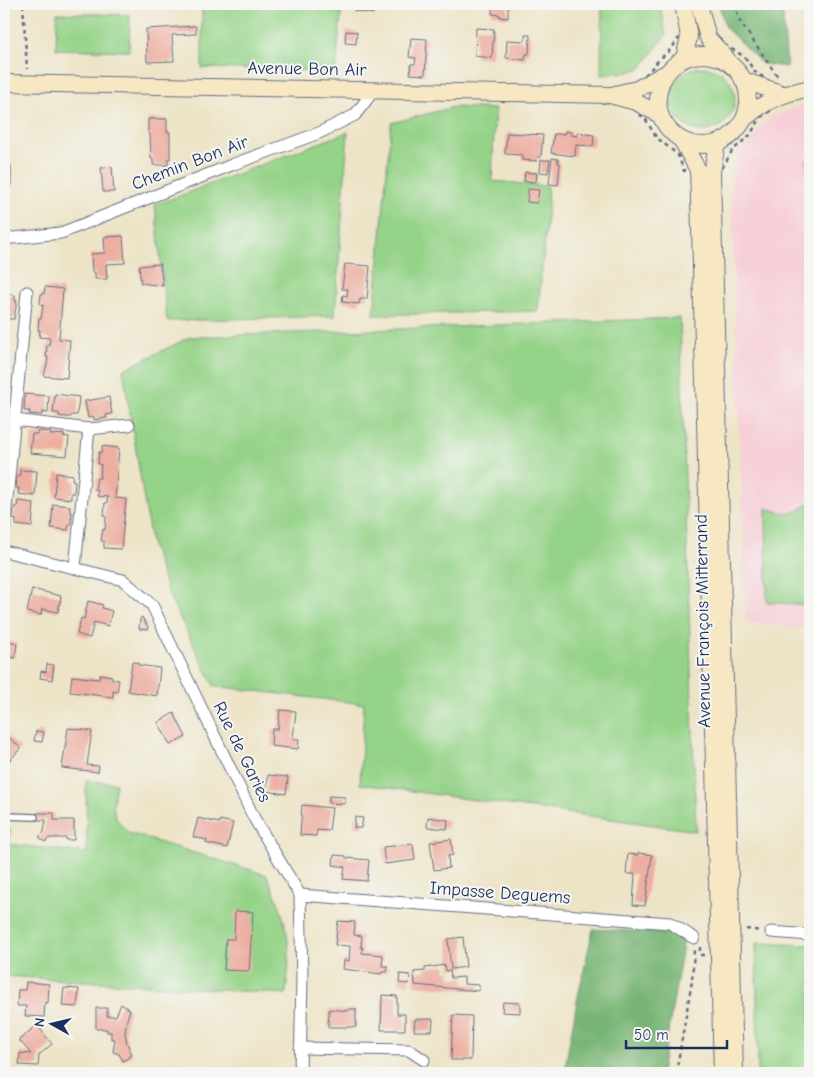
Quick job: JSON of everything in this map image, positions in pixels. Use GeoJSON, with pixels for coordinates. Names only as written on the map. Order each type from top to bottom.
{"type":"FeatureCollection","features":[{"type":"Feature","properties":{"kind":"main road"},"geometry":{"type":"LineString","coordinates":[[683,4],[689,37],[684,58]]}},
{"type":"Feature","properties":{"kind":"main road"},"geometry":{"type":"LineString","coordinates":[[699,4],[708,38],[744,80],[748,97],[744,119]]}},
{"type":"Feature","properties":{"kind":"main road"},"geometry":{"type":"LineString","coordinates":[[732,65],[721,58],[709,55],[696,55],[684,58],[674,64],[666,73],[657,95],[660,114],[671,133],[682,141],[694,145],[717,144],[738,128],[744,119],[775,91]]}},
{"type":"Feature","properties":{"kind":"main road","name":"Avenue Bon Air"},"geometry":{"type":"LineString","coordinates":[[4,83],[637,95],[666,73]]}},
{"type":"Feature","properties":{"kind":"main road"},"geometry":{"type":"LineString","coordinates":[[744,80],[775,91],[810,88]]}},
{"type":"Feature","properties":{"kind":"main road"},"geometry":{"type":"LineString","coordinates":[[637,95],[660,114]]}},
{"type":"Feature","properties":{"kind":"main road","name":"Avenue François Mitterrand"},"geometry":{"type":"LineString","coordinates":[[682,141],[705,169],[735,1073]]}},
{"type":"Feature","properties":{"kind":"main road","name":"Avenue François Mitterrand"},"geometry":{"type":"LineString","coordinates":[[717,144],[705,169],[700,228],[722,1073]]}},
{"type":"Feature","properties":{"kind":"street","name":"Chemin Bon Air"},"geometry":{"type":"LineString","coordinates":[[4,240],[61,233],[234,164],[320,133],[355,115],[374,90]]}},
{"type":"Feature","properties":{"kind":"street"},"geometry":{"type":"LineString","coordinates":[[4,529],[27,292]]}},
{"type":"Feature","properties":{"kind":"street"},"geometry":{"type":"LineString","coordinates":[[15,420],[89,429],[129,425]]}},
{"type":"Feature","properties":{"kind":"street"},"geometry":{"type":"LineString","coordinates":[[75,567],[89,429]]}},
{"type":"Feature","properties":{"kind":"street","name":"Rue de Garies"},"geometry":{"type":"LineString","coordinates":[[4,551],[122,580],[152,605],[254,818],[300,895],[302,976],[300,1073]]}},
{"type":"Feature","properties":{"kind":"street","name":"Impasse Deguems"},"geometry":{"type":"LineString","coordinates":[[300,895],[670,923],[694,938]]}},
{"type":"Feature","properties":{"kind":"street"},"geometry":{"type":"LineString","coordinates":[[771,932],[810,935]]}},
{"type":"Feature","properties":{"kind":"street"},"geometry":{"type":"LineString","coordinates":[[300,1048],[409,1050],[424,1060]]}},
{"type":"Feature","properties":{"kind":"lane"},"geometry":{"type":"LineString","coordinates":[[4,816],[34,817]]}},
{"type":"Feature","properties":{"kind":"path"},"geometry":{"type":"LineString","coordinates":[[23,4],[28,83]]}},
{"type":"Feature","properties":{"kind":"path"},"geometry":{"type":"LineString","coordinates":[[735,4],[738,20],[775,91],[770,110],[761,117],[750,135],[732,151],[723,167],[684,171],[678,155],[656,137],[646,120],[636,111],[638,80],[649,73],[659,60],[671,51],[678,39],[706,32],[713,32],[725,45],[745,57],[755,72],[768,80],[775,91]]}},
{"type":"Feature","properties":{"kind":"path"},"geometry":{"type":"LineString","coordinates":[[676,1073],[692,981],[694,938]]}},
{"type":"Feature","properties":{"kind":"shaded area"},"geometry":{"type":"Polygon","coordinates":[[[810,103],[810,630],[746,622],[731,179],[733,165],[738,153],[749,143],[765,122],[772,116],[810,103]]]}},
{"type":"Feature","properties":{"kind":"green space"},"geometry":{"type":"Polygon","coordinates":[[[202,4],[342,4],[336,71],[202,68],[202,4]]]}},
{"type":"Feature","properties":{"kind":"green space"},"geometry":{"type":"Polygon","coordinates":[[[602,4],[660,4],[666,35],[641,68],[629,72],[601,75],[602,4]]]}},
{"type":"Feature","properties":{"kind":"green space"},"geometry":{"type":"Polygon","coordinates":[[[719,4],[782,4],[787,67],[762,64],[725,27],[719,4]]]}},
{"type":"Feature","properties":{"kind":"green space"},"geometry":{"type":"Polygon","coordinates":[[[57,13],[130,15],[129,51],[56,49],[57,13]]]}},
{"type":"Feature","properties":{"kind":"green space"},"geometry":{"type":"Polygon","coordinates":[[[703,67],[721,73],[729,81],[735,99],[729,117],[721,125],[703,131],[685,125],[677,117],[671,99],[677,81],[685,73],[703,67]]]}},
{"type":"Feature","properties":{"kind":"green space"},"geometry":{"type":"Polygon","coordinates":[[[454,107],[495,109],[492,181],[547,186],[548,205],[538,311],[374,315],[391,123],[454,107]]]}},
{"type":"Feature","properties":{"kind":"green space"},"geometry":{"type":"Polygon","coordinates":[[[348,132],[335,316],[167,321],[155,205],[348,132]]]}},
{"type":"Feature","properties":{"kind":"green space"},"geometry":{"type":"Polygon","coordinates":[[[680,318],[696,831],[360,784],[364,704],[214,686],[170,598],[151,543],[123,370],[190,337],[680,318]]]}},
{"type":"Feature","properties":{"kind":"green space"},"geometry":{"type":"Polygon","coordinates":[[[810,503],[810,605],[767,602],[766,508],[789,513],[798,511],[810,503]]]}},
{"type":"Feature","properties":{"kind":"green space"},"geometry":{"type":"Polygon","coordinates":[[[86,781],[116,783],[114,798],[115,816],[129,833],[267,875],[279,904],[289,945],[286,994],[4,976],[4,823],[7,823],[10,830],[9,844],[87,853],[86,781]]]}},
{"type":"Feature","properties":{"kind":"green space"},"geometry":{"type":"Polygon","coordinates":[[[593,929],[685,934],[661,1073],[564,1073],[593,929]]]}},
{"type":"Feature","properties":{"kind":"green space"},"geometry":{"type":"Polygon","coordinates":[[[756,943],[810,945],[810,1073],[758,1073],[756,943]]]}},
{"type":"Feature","properties":{"kind":"building"},"geometry":{"type":"Polygon","coordinates":[[[4,4],[8,4],[10,20],[4,21],[4,4]]]}},
{"type":"Feature","properties":{"kind":"building"},"geometry":{"type":"Polygon","coordinates":[[[355,4],[375,4],[373,14],[354,11],[355,4]]]}},
{"type":"Feature","properties":{"kind":"building"},"geometry":{"type":"Polygon","coordinates":[[[492,4],[508,4],[508,18],[492,14],[492,4]]]}},
{"type":"Feature","properties":{"kind":"building"},"geometry":{"type":"Polygon","coordinates":[[[196,26],[196,34],[172,35],[174,61],[147,62],[146,29],[196,26]]]}},
{"type":"Feature","properties":{"kind":"building"},"geometry":{"type":"Polygon","coordinates":[[[476,28],[494,29],[492,58],[475,56],[476,28]]]}},
{"type":"Feature","properties":{"kind":"building"},"geometry":{"type":"Polygon","coordinates":[[[346,31],[357,32],[356,44],[345,43],[346,31]]]}},
{"type":"Feature","properties":{"kind":"building"},"geometry":{"type":"Polygon","coordinates":[[[525,35],[530,35],[529,54],[526,54],[525,60],[506,58],[507,40],[525,41],[525,35]]]}},
{"type":"Feature","properties":{"kind":"building"},"geometry":{"type":"Polygon","coordinates":[[[411,38],[427,39],[425,75],[410,74],[411,64],[415,64],[416,58],[409,57],[411,38]]]}},
{"type":"Feature","properties":{"kind":"building"},"geometry":{"type":"Polygon","coordinates":[[[148,119],[167,119],[167,132],[170,132],[170,159],[168,159],[168,165],[153,165],[150,134],[148,134],[148,119]]]}},
{"type":"Feature","properties":{"kind":"building"},"geometry":{"type":"Polygon","coordinates":[[[565,131],[577,136],[577,133],[594,135],[593,146],[576,145],[575,156],[551,153],[554,134],[564,134],[565,131]]]}},
{"type":"Feature","properties":{"kind":"building"},"geometry":{"type":"Polygon","coordinates":[[[507,133],[543,135],[541,157],[538,157],[537,161],[522,160],[522,155],[505,154],[507,133]]]}},
{"type":"Feature","properties":{"kind":"building"},"geometry":{"type":"Polygon","coordinates":[[[552,158],[558,159],[558,163],[560,163],[558,185],[549,184],[552,158]]]}},
{"type":"Feature","properties":{"kind":"building"},"geometry":{"type":"Polygon","coordinates":[[[541,160],[550,160],[548,173],[540,172],[541,160]]]}},
{"type":"Feature","properties":{"kind":"building"},"geometry":{"type":"Polygon","coordinates":[[[805,160],[810,160],[810,191],[805,160]]]}},
{"type":"Feature","properties":{"kind":"building"},"geometry":{"type":"Polygon","coordinates":[[[4,166],[11,166],[11,185],[4,185],[4,166]]]}},
{"type":"Feature","properties":{"kind":"building"},"geometry":{"type":"Polygon","coordinates":[[[112,167],[114,192],[103,192],[101,168],[112,167]]]}},
{"type":"Feature","properties":{"kind":"building"},"geometry":{"type":"Polygon","coordinates":[[[525,172],[537,173],[536,182],[524,181],[525,172]]]}},
{"type":"Feature","properties":{"kind":"building"},"geometry":{"type":"Polygon","coordinates":[[[528,189],[539,190],[537,203],[527,202],[528,189]]]}},
{"type":"Feature","properties":{"kind":"building"},"geometry":{"type":"Polygon","coordinates":[[[123,236],[125,263],[106,264],[107,279],[95,279],[95,272],[92,272],[91,254],[105,253],[104,237],[123,236]]]}},
{"type":"Feature","properties":{"kind":"building"},"geometry":{"type":"Polygon","coordinates":[[[160,264],[163,286],[141,283],[139,266],[160,264]]]}},
{"type":"Feature","properties":{"kind":"building"},"geometry":{"type":"Polygon","coordinates":[[[345,264],[370,266],[367,299],[360,299],[359,304],[342,302],[343,295],[347,296],[348,289],[342,289],[345,264]]]}},
{"type":"Feature","properties":{"kind":"building"},"geometry":{"type":"Polygon","coordinates":[[[45,287],[63,289],[59,339],[70,340],[67,378],[44,376],[48,357],[46,357],[47,345],[49,345],[50,338],[39,337],[40,330],[38,330],[43,305],[40,304],[41,294],[44,294],[45,287]]]}},
{"type":"Feature","properties":{"kind":"building"},"geometry":{"type":"Polygon","coordinates":[[[4,294],[15,295],[15,301],[17,301],[14,319],[6,319],[5,326],[8,326],[7,339],[4,339],[4,294]]]}},
{"type":"Feature","properties":{"kind":"building"},"geometry":{"type":"Polygon","coordinates":[[[25,394],[49,396],[48,413],[42,412],[42,415],[29,414],[30,411],[24,411],[25,394]]]}},
{"type":"Feature","properties":{"kind":"building"},"geometry":{"type":"Polygon","coordinates":[[[55,394],[79,397],[77,415],[65,417],[59,416],[59,413],[53,413],[55,394]]]}},
{"type":"Feature","properties":{"kind":"building"},"geometry":{"type":"Polygon","coordinates":[[[109,397],[112,414],[106,415],[107,418],[94,420],[94,417],[88,418],[85,401],[109,397]]]}},
{"type":"Feature","properties":{"kind":"building"},"geometry":{"type":"Polygon","coordinates":[[[38,431],[51,432],[50,435],[64,434],[63,436],[69,437],[67,456],[30,453],[32,434],[37,434],[38,431]]]}},
{"type":"Feature","properties":{"kind":"building"},"geometry":{"type":"Polygon","coordinates":[[[102,446],[119,448],[115,498],[126,499],[121,549],[104,548],[104,541],[101,541],[103,529],[105,530],[105,503],[107,503],[108,497],[97,496],[98,490],[95,490],[97,478],[100,478],[101,465],[98,464],[99,452],[102,452],[102,446]]]}},
{"type":"Feature","properties":{"kind":"building"},"geometry":{"type":"Polygon","coordinates":[[[20,470],[37,471],[35,496],[18,494],[19,488],[16,488],[17,476],[20,476],[20,470]]]}},
{"type":"Feature","properties":{"kind":"building"},"geometry":{"type":"Polygon","coordinates":[[[56,473],[73,475],[72,480],[75,481],[74,493],[71,493],[71,499],[54,497],[56,473]]]}},
{"type":"Feature","properties":{"kind":"building"},"geometry":{"type":"Polygon","coordinates":[[[18,501],[34,503],[32,527],[16,525],[16,520],[13,519],[14,507],[17,507],[18,501]]]}},
{"type":"Feature","properties":{"kind":"building"},"geometry":{"type":"Polygon","coordinates":[[[53,504],[70,506],[70,512],[72,512],[71,524],[69,524],[68,530],[51,528],[53,504]]]}},
{"type":"Feature","properties":{"kind":"building"},"geometry":{"type":"Polygon","coordinates":[[[32,589],[61,596],[58,612],[42,609],[41,615],[27,612],[32,589]]]}},
{"type":"Feature","properties":{"kind":"building"},"geometry":{"type":"Polygon","coordinates":[[[88,601],[103,605],[102,608],[112,611],[108,626],[94,622],[90,638],[77,634],[81,618],[84,619],[88,601]]]}},
{"type":"Feature","properties":{"kind":"building"},"geometry":{"type":"Polygon","coordinates":[[[142,617],[149,629],[139,629],[142,617]]]}},
{"type":"Feature","properties":{"kind":"building"},"geometry":{"type":"Polygon","coordinates":[[[4,640],[17,643],[15,658],[4,657],[4,640]]]}},
{"type":"Feature","properties":{"kind":"building"},"geometry":{"type":"Polygon","coordinates":[[[132,662],[139,663],[138,665],[160,668],[157,696],[128,691],[132,662]]]}},
{"type":"Feature","properties":{"kind":"building"},"geometry":{"type":"Polygon","coordinates":[[[47,664],[54,665],[52,680],[40,678],[41,671],[46,672],[47,664]]]}},
{"type":"Feature","properties":{"kind":"building"},"geometry":{"type":"Polygon","coordinates":[[[100,674],[112,676],[112,679],[119,680],[117,692],[113,691],[113,697],[70,692],[72,676],[99,679],[100,674]]]}},
{"type":"Feature","properties":{"kind":"building"},"geometry":{"type":"Polygon","coordinates":[[[280,710],[296,711],[293,739],[299,739],[298,749],[271,746],[272,729],[278,729],[280,710]]]}},
{"type":"Feature","properties":{"kind":"building"},"geometry":{"type":"Polygon","coordinates":[[[174,713],[186,737],[170,745],[158,722],[174,713]]]}},
{"type":"Feature","properties":{"kind":"building"},"geometry":{"type":"Polygon","coordinates":[[[68,728],[92,731],[87,765],[99,766],[98,772],[62,768],[68,728]]]}},
{"type":"Feature","properties":{"kind":"building"},"geometry":{"type":"Polygon","coordinates":[[[36,731],[44,732],[42,742],[34,741],[36,731]]]}},
{"type":"Feature","properties":{"kind":"building"},"geometry":{"type":"Polygon","coordinates":[[[4,733],[21,748],[10,760],[4,755],[4,733]]]}},
{"type":"Feature","properties":{"kind":"building"},"geometry":{"type":"Polygon","coordinates":[[[268,775],[288,777],[286,794],[266,791],[268,775]]]}},
{"type":"Feature","properties":{"kind":"building"},"geometry":{"type":"Polygon","coordinates":[[[329,796],[345,797],[345,804],[329,803],[329,796]]]}},
{"type":"Feature","properties":{"kind":"building"},"geometry":{"type":"Polygon","coordinates":[[[302,805],[332,808],[329,831],[317,830],[316,836],[300,835],[302,805]]]}},
{"type":"Feature","properties":{"kind":"building"},"geometry":{"type":"Polygon","coordinates":[[[37,813],[54,813],[54,820],[74,820],[74,840],[49,838],[45,842],[39,837],[44,832],[46,820],[37,820],[37,813]]]}},
{"type":"Feature","properties":{"kind":"building"},"geometry":{"type":"Polygon","coordinates":[[[355,817],[363,818],[361,828],[354,828],[355,817]]]}},
{"type":"Feature","properties":{"kind":"building"},"geometry":{"type":"Polygon","coordinates":[[[428,817],[448,820],[447,829],[427,827],[428,817]]]}},
{"type":"Feature","properties":{"kind":"building"},"geometry":{"type":"Polygon","coordinates":[[[198,818],[219,823],[220,820],[233,823],[227,848],[206,843],[207,840],[193,837],[198,818]]]}},
{"type":"Feature","properties":{"kind":"building"},"geometry":{"type":"Polygon","coordinates":[[[451,839],[453,855],[448,856],[449,868],[434,870],[430,842],[451,839]]]}},
{"type":"Feature","properties":{"kind":"building"},"geometry":{"type":"Polygon","coordinates":[[[413,844],[415,860],[385,864],[383,847],[413,844]]]}},
{"type":"Feature","properties":{"kind":"building"},"geometry":{"type":"Polygon","coordinates":[[[638,853],[652,855],[645,906],[633,905],[635,874],[626,874],[628,854],[638,855],[638,853]]]}},
{"type":"Feature","properties":{"kind":"building"},"geometry":{"type":"Polygon","coordinates":[[[334,855],[369,860],[367,881],[343,879],[345,867],[333,865],[334,855]]]}},
{"type":"Feature","properties":{"kind":"building"},"geometry":{"type":"Polygon","coordinates":[[[235,911],[253,912],[249,971],[224,970],[226,939],[234,939],[235,911]]]}},
{"type":"Feature","properties":{"kind":"building"},"geometry":{"type":"Polygon","coordinates":[[[338,921],[355,922],[354,935],[362,936],[362,953],[383,955],[382,966],[388,966],[387,972],[382,972],[381,974],[343,969],[344,960],[349,961],[350,946],[335,945],[338,921]]]}},
{"type":"Feature","properties":{"kind":"building"},"geometry":{"type":"Polygon","coordinates":[[[463,937],[466,967],[451,969],[448,939],[463,937]]]}},
{"type":"Feature","properties":{"kind":"building"},"geometry":{"type":"Polygon","coordinates":[[[445,965],[446,971],[450,970],[451,978],[464,977],[464,984],[479,985],[479,991],[415,985],[414,972],[445,965]]]}},
{"type":"Feature","properties":{"kind":"building"},"geometry":{"type":"Polygon","coordinates":[[[400,974],[410,975],[409,984],[399,983],[400,974]]]}},
{"type":"Feature","properties":{"kind":"building"},"geometry":{"type":"Polygon","coordinates":[[[26,982],[49,984],[48,1003],[45,1002],[44,1017],[25,1016],[26,1006],[17,1006],[18,990],[25,990],[26,982]]]}},
{"type":"Feature","properties":{"kind":"building"},"geometry":{"type":"Polygon","coordinates":[[[64,988],[79,989],[77,1007],[62,1006],[64,988]]]}},
{"type":"Feature","properties":{"kind":"building"},"geometry":{"type":"Polygon","coordinates":[[[382,995],[397,996],[397,1014],[405,1014],[405,1030],[381,1030],[382,995]]]}},
{"type":"Feature","properties":{"kind":"building"},"geometry":{"type":"Polygon","coordinates":[[[503,1002],[520,1003],[520,1013],[502,1012],[503,1002]]]}},
{"type":"Feature","properties":{"kind":"building"},"geometry":{"type":"Polygon","coordinates":[[[121,1004],[130,1010],[125,1033],[132,1055],[123,1061],[119,1054],[113,1052],[115,1039],[111,1039],[111,1032],[107,1032],[107,1029],[96,1029],[96,1008],[107,1008],[107,1016],[116,1016],[121,1004]]]}},
{"type":"Feature","properties":{"kind":"building"},"geometry":{"type":"Polygon","coordinates":[[[329,1009],[348,1011],[348,1009],[356,1009],[356,1027],[328,1027],[329,1009]]]}},
{"type":"Feature","properties":{"kind":"building"},"geometry":{"type":"Polygon","coordinates":[[[453,1015],[472,1016],[471,1060],[451,1060],[453,1015]]]}},
{"type":"Feature","properties":{"kind":"building"},"geometry":{"type":"Polygon","coordinates":[[[415,1019],[433,1019],[432,1031],[414,1031],[415,1019]]]}},
{"type":"Feature","properties":{"kind":"building"},"geometry":{"type":"Polygon","coordinates":[[[37,1025],[52,1044],[39,1055],[38,1066],[19,1065],[20,1053],[31,1054],[19,1040],[37,1025]]]}}]}
